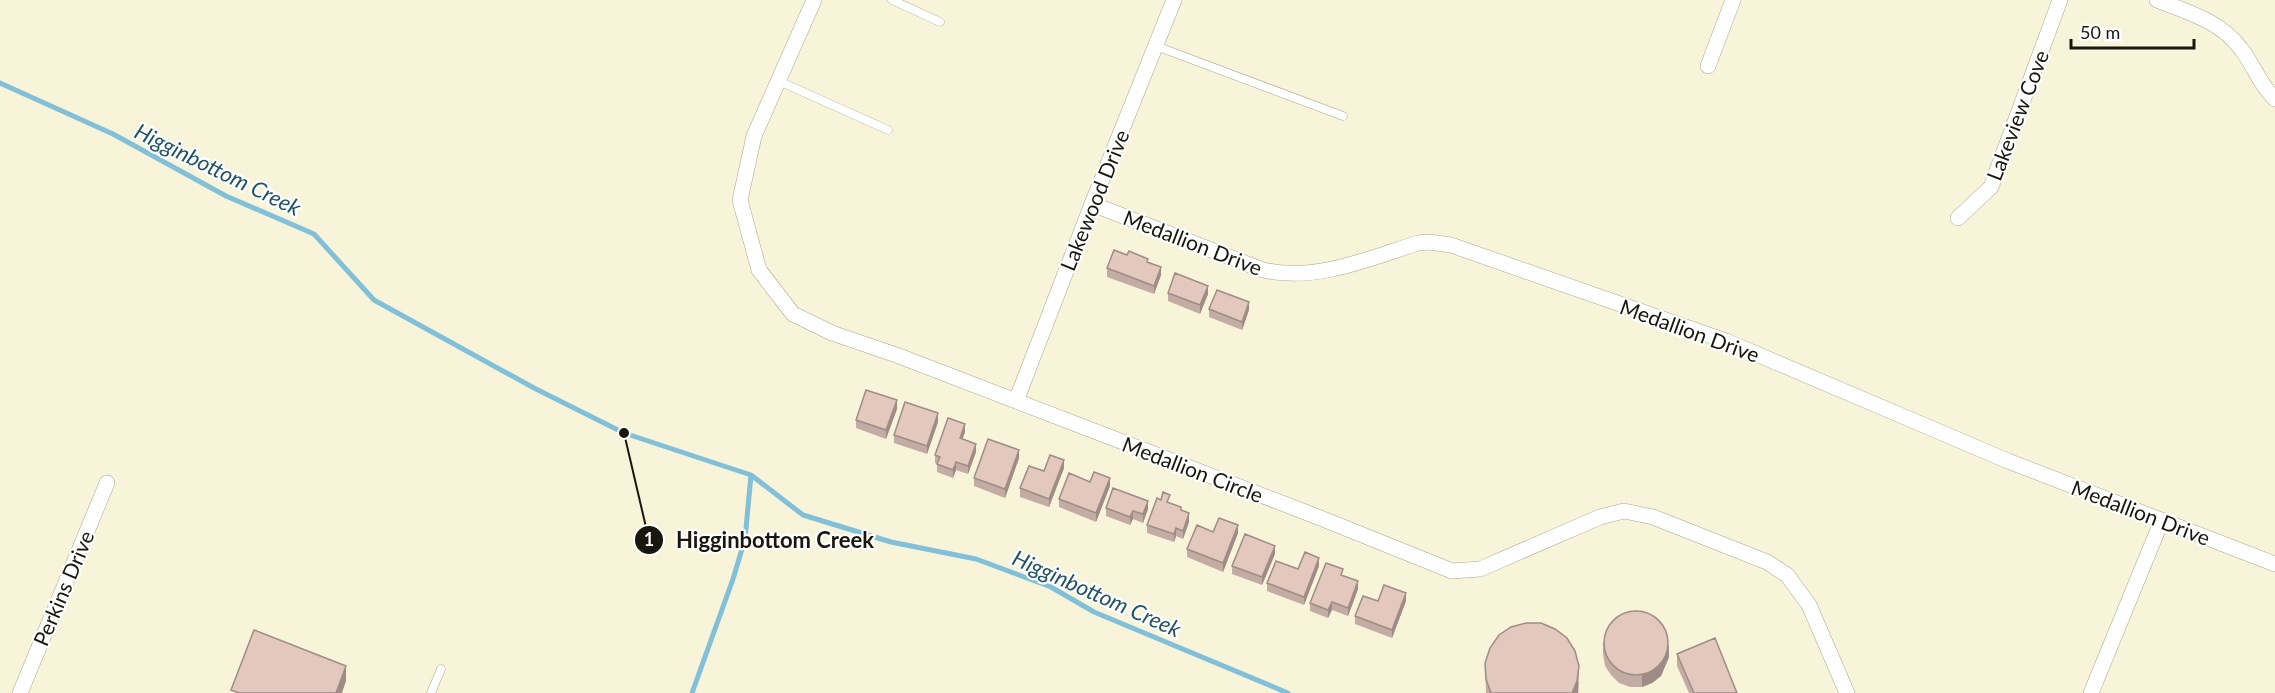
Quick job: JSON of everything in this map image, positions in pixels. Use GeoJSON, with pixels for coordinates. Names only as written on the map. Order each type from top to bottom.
{"type":"FeatureCollection","features":[{"type":"Feature","properties":{"kind":"street","name":"Medallion Circle"},"geometry":{"type":"LineString","coordinates":[[814,0],[754,136],[740,200],[759,270],[793,314],[832,333],[899,356],[1452,570],[1480,569],[1600,517],[1624,512],[1653,517],[1767,562],[1787,575],[1809,605],[1846,693]]}},
{"type":"Feature","properties":{"kind":"street","name":"Lakewood Drive"},"geometry":{"type":"LineString","coordinates":[[1016,401],[1174,0]]}},
{"type":"Feature","properties":{"kind":"street"},"geometry":{"type":"LineString","coordinates":[[1708,66],[1732,0]]}},
{"type":"Feature","properties":{"kind":"street","name":"Lakeview Cove"},"geometry":{"type":"LineString","coordinates":[[1958,218],[1991,187],[2060,0]]}},
{"type":"Feature","properties":{"kind":"street"},"geometry":{"type":"LineString","coordinates":[[2157,0],[2199,16],[2225,32],[2241,48],[2262,84],[2275,99]]}},
{"type":"Feature","properties":{"kind":"street","name":"Medallion Drive"},"geometry":{"type":"LineString","coordinates":[[1092,204],[1263,270],[1278,273],[1298,274],[1347,265],[1418,243],[1451,245],[1726,341],[1927,428],[2275,564]]}},
{"type":"Feature","properties":{"kind":"street","name":"Perkins Drive"},"geometry":{"type":"LineString","coordinates":[[20,693],[106,483]]}},
{"type":"Feature","properties":{"kind":"street"},"geometry":{"type":"LineString","coordinates":[[2091,693],[2162,520]]}},
{"type":"Feature","properties":{"kind":"lane"},"geometry":{"type":"LineString","coordinates":[[892,0],[940,22]]}},
{"type":"Feature","properties":{"kind":"lane"},"geometry":{"type":"LineString","coordinates":[[1156,46],[1343,116]]}},
{"type":"Feature","properties":{"kind":"lane"},"geometry":{"type":"LineString","coordinates":[[778,81],[888,130]]}},
{"type":"Feature","properties":{"kind":"lane"},"geometry":{"type":"LineString","coordinates":[[431,693],[441,669]]}},
{"type":"Feature","properties":{"kind":"building"},"geometry":{"type":"Polygon","coordinates":[[[1114,250],[1127,255],[1129,251],[1161,267],[1154,286],[1107,268],[1114,250]]]}},
{"type":"Feature","properties":{"kind":"building"},"geometry":{"type":"Polygon","coordinates":[[[1175,273],[1208,286],[1200,305],[1168,293],[1175,273]]]}},
{"type":"Feature","properties":{"kind":"building"},"geometry":{"type":"Polygon","coordinates":[[[1217,290],[1249,302],[1242,322],[1209,309],[1217,290]]]}},
{"type":"Feature","properties":{"kind":"building"},"geometry":{"type":"Polygon","coordinates":[[[866,390],[897,400],[886,430],[856,420],[866,390]]]}},
{"type":"Feature","properties":{"kind":"building"},"geometry":{"type":"Polygon","coordinates":[[[905,402],[938,413],[927,446],[894,435],[905,402]]]}},
{"type":"Feature","properties":{"kind":"building"},"geometry":{"type":"Polygon","coordinates":[[[948,418],[965,424],[960,438],[976,444],[968,466],[956,462],[953,470],[937,464],[940,457],[935,455],[948,418]]]}},
{"type":"Feature","properties":{"kind":"building"},"geometry":{"type":"Polygon","coordinates":[[[988,439],[1019,450],[1005,489],[974,478],[988,439]]]}},
{"type":"Feature","properties":{"kind":"building"},"geometry":{"type":"Polygon","coordinates":[[[1050,455],[1064,460],[1049,499],[1020,488],[1029,466],[1044,471],[1050,455]]]}},
{"type":"Feature","properties":{"kind":"building"},"geometry":{"type":"Polygon","coordinates":[[[1094,472],[1110,478],[1096,513],[1059,499],[1069,473],[1090,482],[1094,472]]]}},
{"type":"Feature","properties":{"kind":"building"},"geometry":{"type":"Polygon","coordinates":[[[1113,488],[1148,501],[1143,514],[1133,511],[1130,517],[1106,508],[1113,488]]]}},
{"type":"Feature","properties":{"kind":"building"},"geometry":{"type":"Polygon","coordinates":[[[1163,492],[1170,495],[1167,502],[1189,513],[1183,531],[1176,528],[1174,534],[1147,525],[1157,498],[1161,500],[1163,492]]]}},
{"type":"Feature","properties":{"kind":"building"},"geometry":{"type":"Polygon","coordinates":[[[1219,518],[1238,525],[1223,563],[1187,549],[1197,525],[1213,532],[1219,518]]]}},
{"type":"Feature","properties":{"kind":"building"},"geometry":{"type":"Polygon","coordinates":[[[1245,534],[1275,546],[1262,577],[1232,566],[1245,534]]]}},
{"type":"Feature","properties":{"kind":"building"},"geometry":{"type":"Polygon","coordinates":[[[1305,552],[1319,558],[1304,597],[1267,583],[1276,561],[1298,569],[1305,552]]]}},
{"type":"Feature","properties":{"kind":"building"},"geometry":{"type":"Polygon","coordinates":[[[1326,563],[1343,569],[1341,575],[1358,581],[1348,608],[1332,602],[1328,610],[1310,603],[1326,563]]]}},
{"type":"Feature","properties":{"kind":"building"},"geometry":{"type":"Polygon","coordinates":[[[1384,585],[1406,593],[1392,630],[1355,616],[1363,596],[1378,601],[1384,585]]]}},
{"type":"Feature","properties":{"kind":"building"},"geometry":{"type":"Polygon","coordinates":[[[1630,611],[1642,611],[1659,620],[1666,631],[1668,643],[1666,655],[1659,666],[1642,675],[1630,675],[1618,670],[1609,661],[1604,649],[1604,637],[1609,625],[1618,616],[1630,611]]]}},
{"type":"Feature","properties":{"kind":"building"},"geometry":{"type":"Polygon","coordinates":[[[1526,623],[1541,623],[1567,638],[1575,651],[1579,666],[1577,681],[1572,693],[1491,693],[1486,679],[1485,663],[1490,648],[1499,635],[1511,627],[1526,623]]]}},
{"type":"Feature","properties":{"kind":"building"},"geometry":{"type":"Polygon","coordinates":[[[254,630],[346,666],[336,693],[239,693],[231,690],[254,630]]]}},
{"type":"Feature","properties":{"kind":"building"},"geometry":{"type":"Polygon","coordinates":[[[1715,638],[1737,693],[1694,693],[1677,654],[1715,638]]]}},
{"type":"Feature","properties":{"kind":"waterway","name":"Higginbottom Creek"},"geometry":{"type":"LineString","coordinates":[[0,83],[113,134],[226,196],[314,234],[374,300],[534,388],[624,433],[751,475],[803,515],[891,542],[976,559],[1051,587],[1094,612],[1288,693]]}},
{"type":"Feature","properties":{"kind":"waterway"},"geometry":{"type":"LineString","coordinates":[[692,693],[745,539],[751,475]]}},
{"type":"Feature","properties":{"kind":"place","name":"Higginbottom Creek"},"geometry":{"type":"Point","coordinates":[624,433]}}]}
